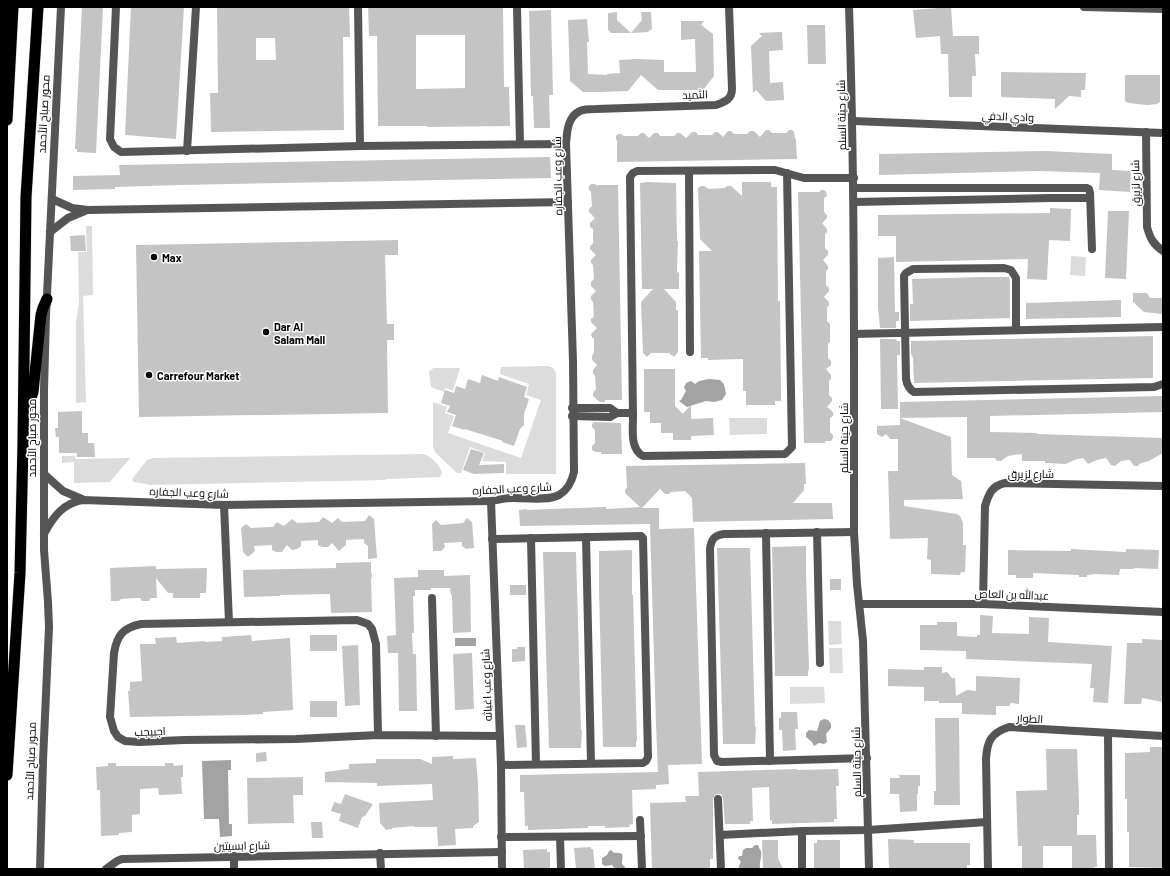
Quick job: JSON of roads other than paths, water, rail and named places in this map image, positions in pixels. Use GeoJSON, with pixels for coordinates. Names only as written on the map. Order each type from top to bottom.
{"type":"FeatureCollection","features":[{"type":"Feature","properties":{"kind":"highway"},"geometry":{"type":"LineString","coordinates":[[7,120],[13,7]]}},
{"type":"Feature","properties":{"kind":"highway","name":"محور صباح الأحمد"},"geometry":{"type":"LineString","coordinates":[[7,775],[20,574],[24,416],[26,197],[38,7]]}},
{"type":"Feature","properties":{"kind":"highway"},"geometry":{"type":"LineString","coordinates":[[24,416],[33,392],[41,315],[47,299]]}},
{"type":"Feature","properties":{"kind":"street","name":"محور صباح الأحمد"},"geometry":{"type":"LineString","coordinates":[[40,869],[49,627],[44,534],[44,389],[61,7]]}},
{"type":"Feature","properties":{"kind":"street"},"geometry":{"type":"LineString","coordinates":[[116,7],[110,139],[114,147],[121,152],[360,146],[566,144]]}},
{"type":"Feature","properties":{"kind":"street"},"geometry":{"type":"LineString","coordinates":[[187,151],[196,7]]}},
{"type":"Feature","properties":{"kind":"street"},"geometry":{"type":"LineString","coordinates":[[358,7],[360,146]]}},
{"type":"Feature","properties":{"kind":"street"},"geometry":{"type":"LineString","coordinates":[[516,7],[520,144]]}},
{"type":"Feature","properties":{"kind":"street","name":"الثميد"},"geometry":{"type":"LineString","coordinates":[[571,118],[580,111],[596,109],[716,105],[724,102],[730,97],[732,89],[729,7]]}},
{"type":"Feature","properties":{"kind":"street","name":"شارع حينة السلم"},"geometry":{"type":"LineString","coordinates":[[849,7],[854,178],[854,532],[857,584],[863,641],[869,869]]}},
{"type":"Feature","properties":{"kind":"street"},"geometry":{"type":"LineString","coordinates":[[1084,7],[1163,9]]}},
{"type":"Feature","properties":{"kind":"street","name":"شارع وعب الجفاره"},"geometry":{"type":"LineString","coordinates":[[44,534],[51,520],[57,513],[74,501],[83,500],[224,505],[491,501],[512,498],[547,498],[558,496],[564,492],[572,479],[574,472],[566,144],[567,130],[571,118]]}},
{"type":"Feature","properties":{"kind":"street","name":"وادي الدفي"},"geometry":{"type":"LineString","coordinates":[[853,121],[1163,133]]}},
{"type":"Feature","properties":{"kind":"street","name":"شارع لزيرق"},"geometry":{"type":"LineString","coordinates":[[1146,132],[1147,227],[1149,236],[1155,246],[1163,251]]}},
{"type":"Feature","properties":{"kind":"street"},"geometry":{"type":"LineString","coordinates":[[787,173],[793,444],[790,450],[785,454],[643,456],[638,454],[634,447],[633,413],[630,177],[633,173],[637,171],[775,170],[787,173],[804,178],[854,178]]}},
{"type":"Feature","properties":{"kind":"street"},"geometry":{"type":"LineString","coordinates":[[689,171],[690,352]]}},
{"type":"Feature","properties":{"kind":"street"},"geometry":{"type":"LineString","coordinates":[[854,188],[1051,187],[1089,189],[1092,249]]}},
{"type":"Feature","properties":{"kind":"street"},"geometry":{"type":"LineString","coordinates":[[854,202],[1090,198]]}},
{"type":"Feature","properties":{"kind":"street"},"geometry":{"type":"LineString","coordinates":[[52,199],[72,208],[88,210],[568,202]]}},
{"type":"Feature","properties":{"kind":"street"},"geometry":{"type":"LineString","coordinates":[[50,232],[68,218],[88,210]]}},
{"type":"Feature","properties":{"kind":"street"},"geometry":{"type":"LineString","coordinates":[[1016,330],[1016,278],[1011,270],[1004,268],[913,269],[906,273],[904,281],[904,333],[907,385],[910,390],[914,392],[1154,387],[1163,384]]}},
{"type":"Feature","properties":{"kind":"street"},"geometry":{"type":"LineString","coordinates":[[854,334],[1163,327]]}},
{"type":"Feature","properties":{"kind":"street"},"geometry":{"type":"LineString","coordinates":[[572,412],[610,417],[617,413],[633,413]]}},
{"type":"Feature","properties":{"kind":"street","name":"شارع وعب الجفاره"},"geometry":{"type":"LineString","coordinates":[[44,474],[63,491],[83,500]]}},
{"type":"Feature","properties":{"kind":"street","name":"شارع لزيرق"},"geometry":{"type":"LineString","coordinates":[[983,604],[985,506],[988,498],[997,485],[1006,483],[1163,486]]}},
{"type":"Feature","properties":{"kind":"street","name":"شارع وعب اغباثه"},"geometry":{"type":"LineString","coordinates":[[491,501],[501,765],[502,869]]}},
{"type":"Feature","properties":{"kind":"street"},"geometry":{"type":"LineString","coordinates":[[224,505],[229,622]]}},
{"type":"Feature","properties":{"kind":"street"},"geometry":{"type":"LineString","coordinates":[[817,532],[820,663]]}},
{"type":"Feature","properties":{"kind":"street"},"geometry":{"type":"LineString","coordinates":[[854,532],[718,535],[713,538],[710,549],[714,758],[720,762],[867,758]]}},
{"type":"Feature","properties":{"kind":"street"},"geometry":{"type":"LineString","coordinates":[[766,533],[770,761]]}},
{"type":"Feature","properties":{"kind":"street"},"geometry":{"type":"LineString","coordinates":[[492,540],[641,536],[643,538],[648,757],[646,761],[643,763],[501,765]]}},
{"type":"Feature","properties":{"kind":"street"},"geometry":{"type":"LineString","coordinates":[[586,537],[591,763]]}},
{"type":"Feature","properties":{"kind":"street"},"geometry":{"type":"LineString","coordinates":[[531,538],[536,764]]}},
{"type":"Feature","properties":{"kind":"street"},"geometry":{"type":"LineString","coordinates":[[432,598],[436,736]]}},
{"type":"Feature","properties":{"kind":"street","name":"عبدالله بن العاص"},"geometry":{"type":"LineString","coordinates":[[860,604],[983,604],[1163,612]]}},
{"type":"Feature","properties":{"kind":"street","name":"اجبيجب"},"geometry":{"type":"LineString","coordinates":[[378,735],[376,644],[372,629],[368,624],[357,620],[142,624],[126,628],[116,643],[110,717],[111,725],[118,737],[125,741],[296,739],[378,735],[499,736]]}},
{"type":"Feature","properties":{"kind":"street","name":"الطوار"},"geometry":{"type":"LineString","coordinates":[[988,869],[987,746],[992,737],[999,730],[1009,727],[1163,736]]}},
{"type":"Feature","properties":{"kind":"street"},"geometry":{"type":"LineString","coordinates":[[1108,733],[1109,869]]}},
{"type":"Feature","properties":{"kind":"street"},"geometry":{"type":"LineString","coordinates":[[718,799],[718,826],[722,869]]}},
{"type":"Feature","properties":{"kind":"street"},"geometry":{"type":"LineString","coordinates":[[640,820],[642,869]]}},
{"type":"Feature","properties":{"kind":"street"},"geometry":{"type":"LineString","coordinates":[[720,835],[802,831],[868,830],[987,822]]}},
{"type":"Feature","properties":{"kind":"street"},"geometry":{"type":"LineString","coordinates":[[802,831],[802,869]]}},
{"type":"Feature","properties":{"kind":"street"},"geometry":{"type":"LineString","coordinates":[[501,837],[641,836]]}},
{"type":"Feature","properties":{"kind":"street"},"geometry":{"type":"LineString","coordinates":[[560,837],[561,869]]}},
{"type":"Feature","properties":{"kind":"street","name":"شارع ابسيتين"},"geometry":{"type":"LineString","coordinates":[[106,869],[122,859],[380,853],[502,852]]}},
{"type":"Feature","properties":{"kind":"street"},"geometry":{"type":"LineString","coordinates":[[380,853],[381,869]]}},
{"type":"Feature","properties":{"kind":"street"},"geometry":{"type":"LineString","coordinates":[[234,856],[234,869]]}},
{"type":"Feature","properties":{"kind":"place","name":"Max"},"geometry":{"type":"Point","coordinates":[154,257]}},
{"type":"Feature","properties":{"kind":"place","name":"Dar Al Salam Mall"},"geometry":{"type":"Point","coordinates":[266,332]}},
{"type":"Feature","properties":{"kind":"place","name":"Carrefour Market"},"geometry":{"type":"Point","coordinates":[149,375]}}]}
